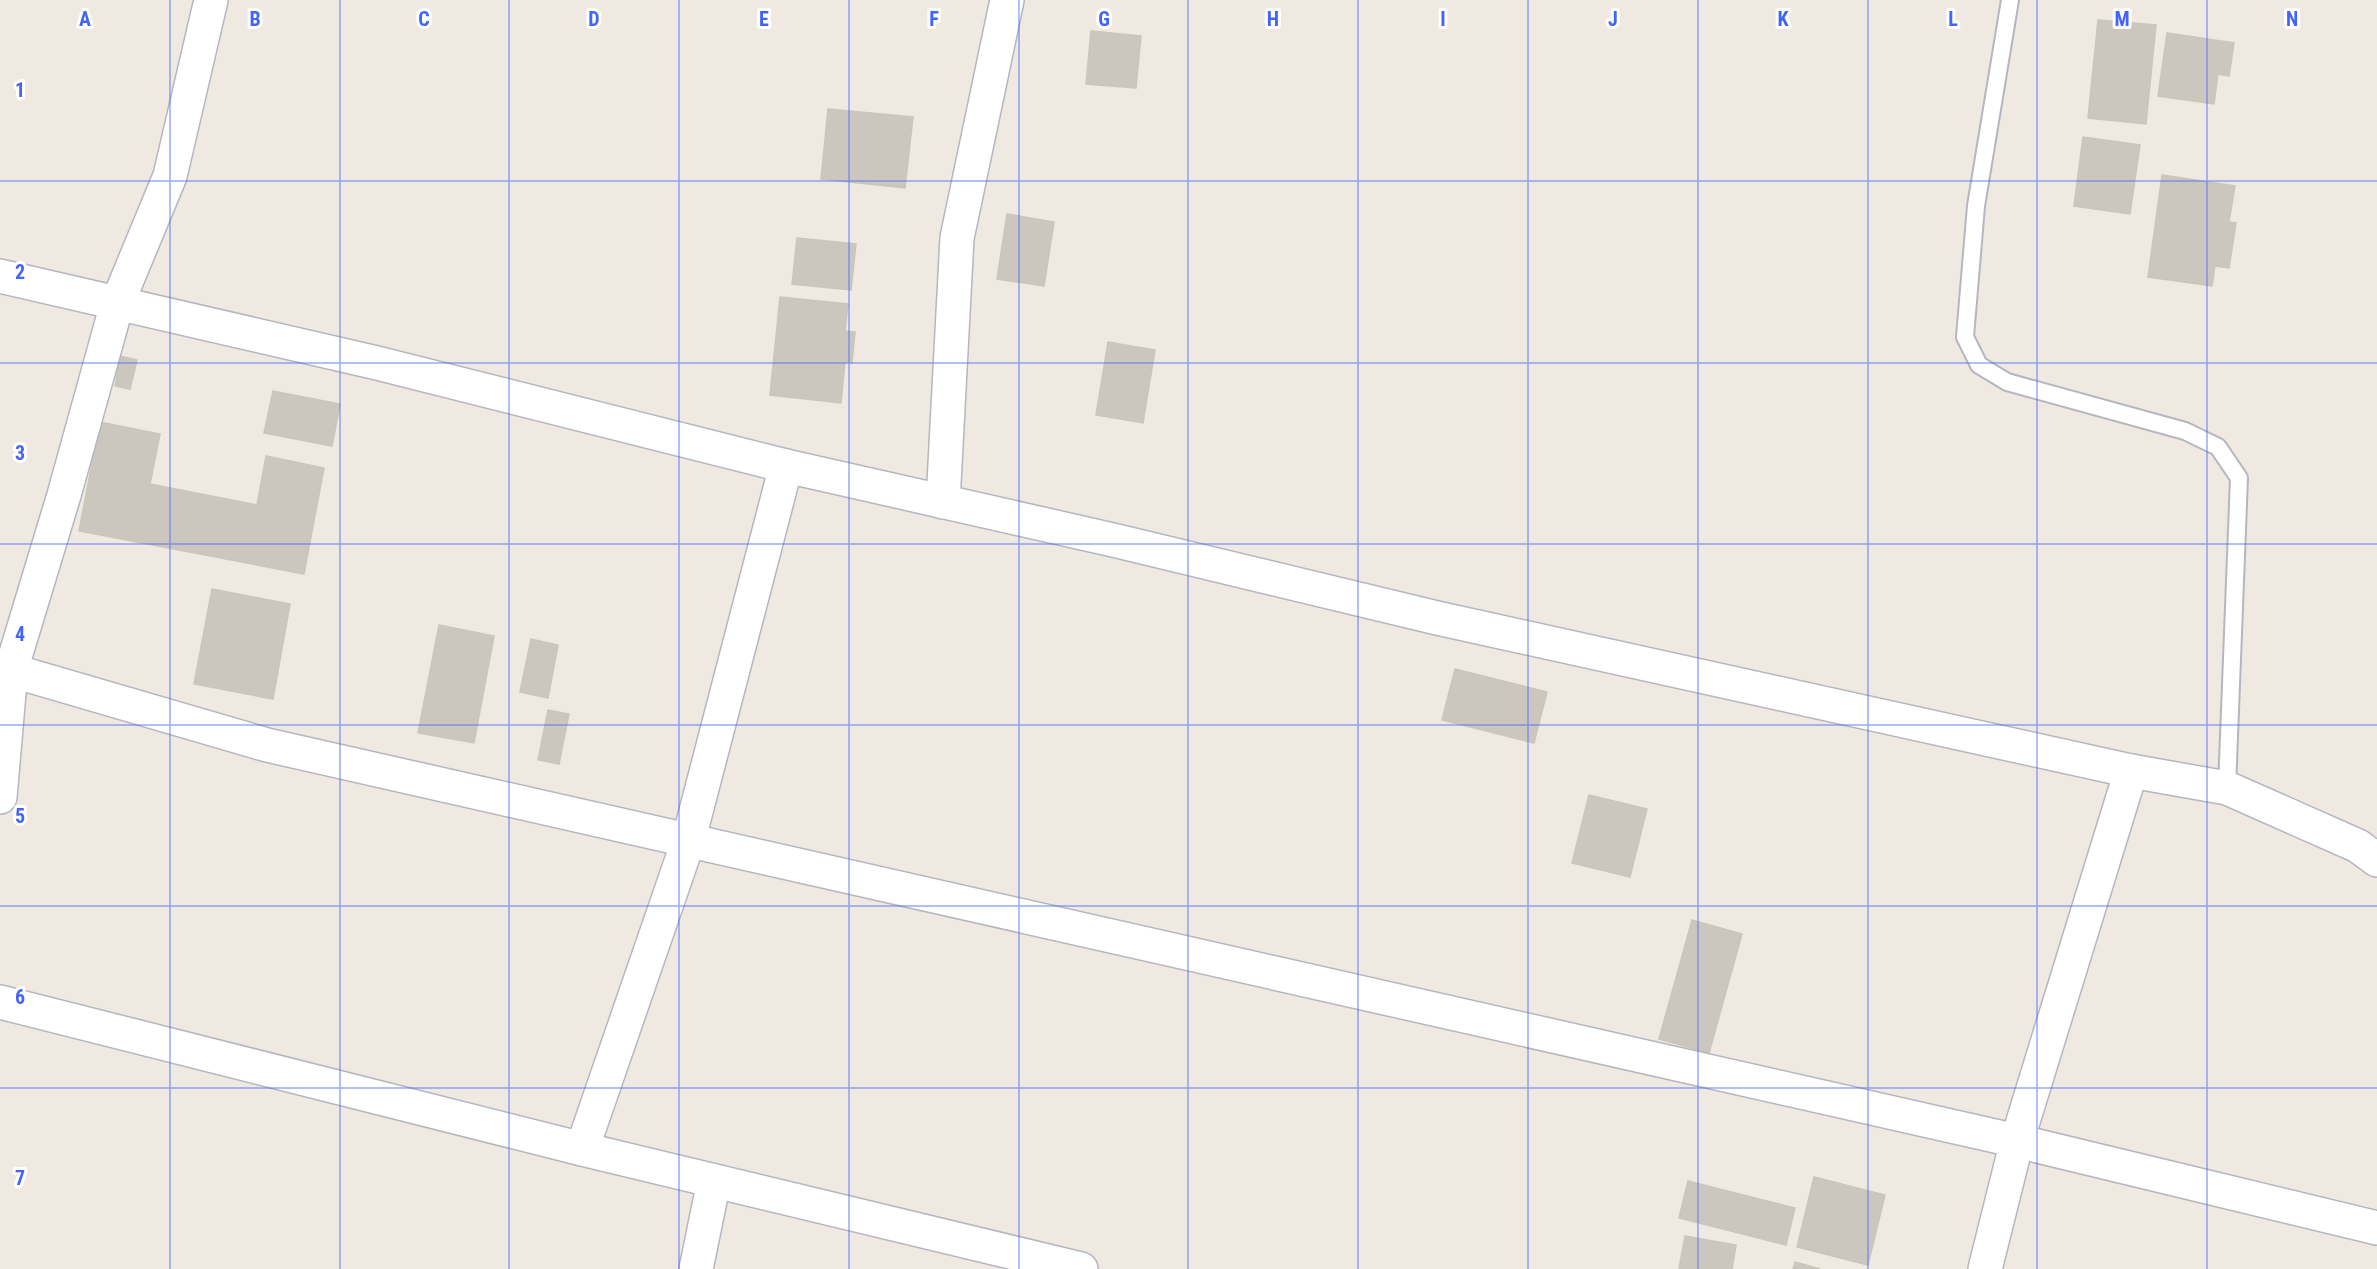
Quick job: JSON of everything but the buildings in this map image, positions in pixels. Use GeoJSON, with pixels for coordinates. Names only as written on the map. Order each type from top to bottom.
{"type":"FeatureCollection","features":[{"type":"Feature","properties":{"kind":"street"},"geometry":{"type":"LineString","coordinates":[[0,797],[6,669],[64,495],[117,304],[170,176],[211,0]]}},
{"type":"Feature","properties":{"kind":"street"},"geometry":{"type":"LineString","coordinates":[[943,502],[957,238],[1006,0]]}},
{"type":"Feature","properties":{"kind":"street"},"geometry":{"type":"LineString","coordinates":[[0,276],[377,363],[786,466],[1113,540],[1437,618],[2131,771],[2227,788],[2371,852]]}},
{"type":"Feature","properties":{"kind":"street"},"geometry":{"type":"LineString","coordinates":[[582,1149],[688,842],[786,466]]}},
{"type":"Feature","properties":{"kind":"street"},"geometry":{"type":"LineString","coordinates":[[6,669],[267,745],[2017,1142],[2377,1228]]}},
{"type":"Feature","properties":{"kind":"street"},"geometry":{"type":"LineString","coordinates":[[1985,1269],[2017,1142],[2131,771]]}},
{"type":"Feature","properties":{"kind":"street"},"geometry":{"type":"LineString","coordinates":[[0,1002],[582,1149],[1081,1269]]}},
{"type":"Feature","properties":{"kind":"street"},"geometry":{"type":"LineString","coordinates":[[696,1269],[714,1181]]}},
{"type":"Feature","properties":{"kind":"lane"},"geometry":{"type":"LineString","coordinates":[[2010,0],[1976,206],[1965,337],[1978,365],[2007,382],[2185,431],[2218,447],[2239,478],[2227,788]]}}]}
